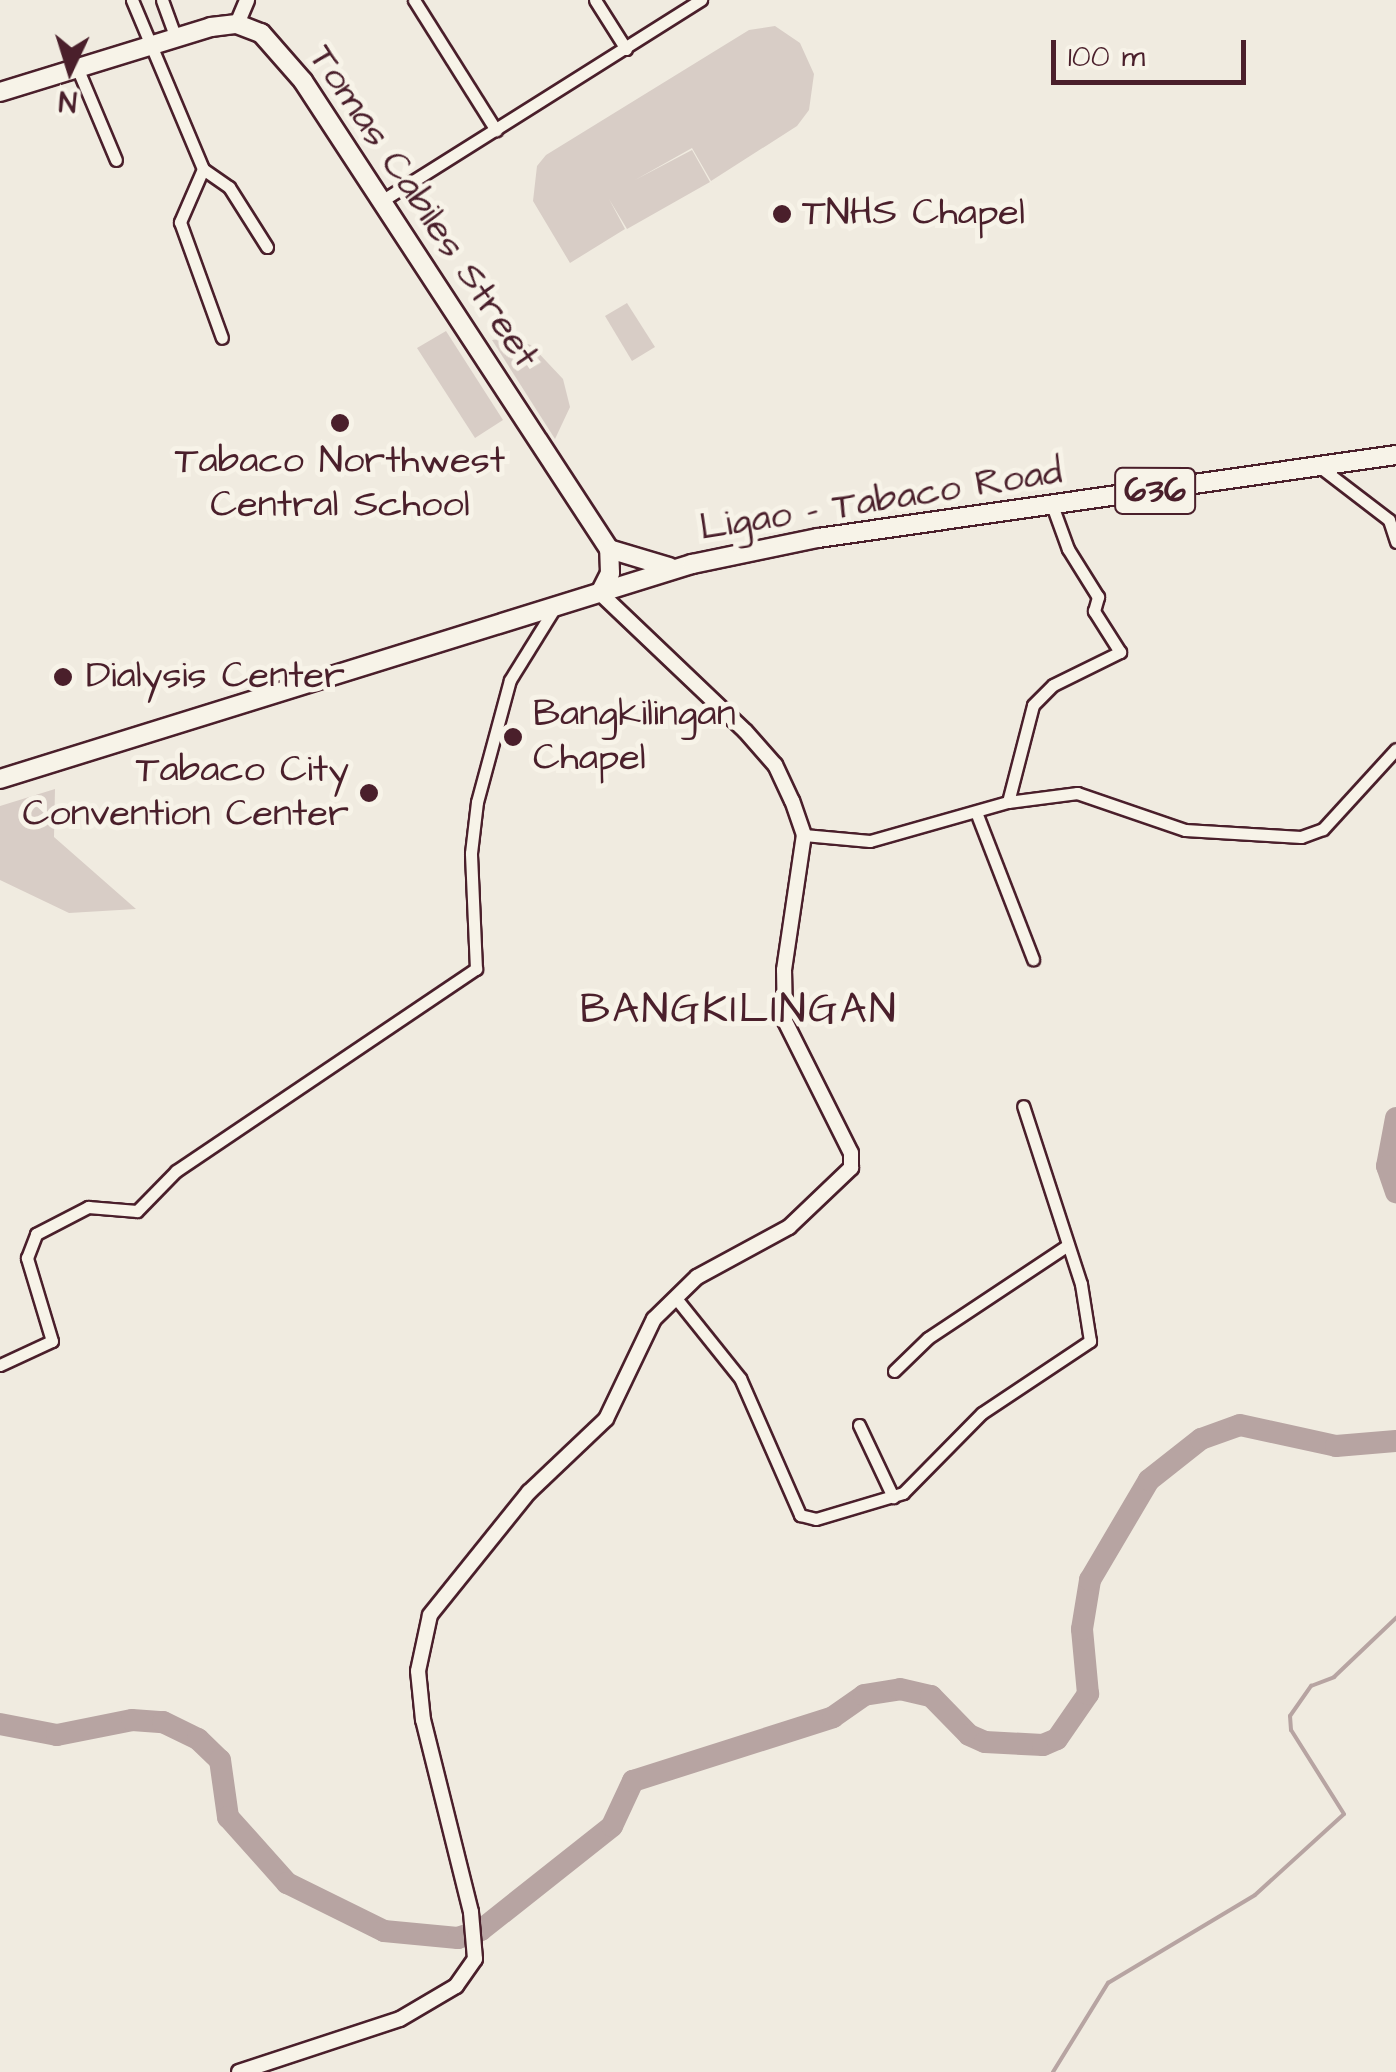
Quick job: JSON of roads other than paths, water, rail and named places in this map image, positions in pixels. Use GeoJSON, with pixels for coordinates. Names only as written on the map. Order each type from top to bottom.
{"type":"FeatureCollection","features":[{"type":"Feature","properties":{"kind":"main road"},"geometry":{"type":"LineString","coordinates":[[0,92],[175,36],[237,24]]}},
{"type":"Feature","properties":{"kind":"main road","name":"Tomas Cabiles Street"},"geometry":{"type":"LineString","coordinates":[[237,24],[260,33],[286,58],[610,549]]}},
{"type":"Feature","properties":{"kind":"main road","name":"Ligao - Tabaco Road"},"geometry":{"type":"LineString","coordinates":[[600,593],[673,568],[905,526],[1396,455]]}},
{"type":"Feature","properties":{"kind":"main road"},"geometry":{"type":"LineString","coordinates":[[600,593],[610,574],[610,549]]}},
{"type":"Feature","properties":{"kind":"main road","name":"Ligao - Tabaco Road"},"geometry":{"type":"LineString","coordinates":[[610,549],[673,568]]}},
{"type":"Feature","properties":{"kind":"main road","name":"636"},"geometry":{"type":"LineString","coordinates":[[0,779],[600,593]]}},
{"type":"Feature","properties":{"kind":"street"},"geometry":{"type":"LineString","coordinates":[[132,0],[203,169],[229,187],[267,247]]}},
{"type":"Feature","properties":{"kind":"street"},"geometry":{"type":"LineString","coordinates":[[162,0],[175,36]]}},
{"type":"Feature","properties":{"kind":"street"},"geometry":{"type":"LineString","coordinates":[[237,24],[248,0]]}},
{"type":"Feature","properties":{"kind":"street"},"geometry":{"type":"LineString","coordinates":[[414,0],[496,130]]}},
{"type":"Feature","properties":{"kind":"street"},"geometry":{"type":"LineString","coordinates":[[595,0],[626,49]]}},
{"type":"Feature","properties":{"kind":"street"},"geometry":{"type":"LineString","coordinates":[[383,200],[700,0]]}},
{"type":"Feature","properties":{"kind":"street"},"geometry":{"type":"LineString","coordinates":[[76,65],[116,160]]}},
{"type":"Feature","properties":{"kind":"street"},"geometry":{"type":"LineString","coordinates":[[203,169],[180,222],[222,338]]}},
{"type":"Feature","properties":{"kind":"street"},"geometry":{"type":"LineString","coordinates":[[1319,466],[1389,520],[1396,542]]}},
{"type":"Feature","properties":{"kind":"street"},"geometry":{"type":"LineString","coordinates":[[1008,802],[1034,705],[1052,685],[1120,652],[1094,610],[1098,596],[1068,549],[1052,505]]}},
{"type":"Feature","properties":{"kind":"street"},"geometry":{"type":"LineString","coordinates":[[239,2072],[400,2019],[456,1986],[475,1959],[472,1912],[423,1720],[418,1671],[430,1615],[529,1492],[606,1419],[654,1318],[697,1277],[789,1227],[851,1168],[851,1153],[785,1021],[784,970],[804,835],[775,765],[600,593]]}},
{"type":"Feature","properties":{"kind":"street"},"geometry":{"type":"LineString","coordinates":[[0,1364],[52,1340],[27,1258],[36,1234],[88,1207],[138,1211],[176,1172],[476,968],[471,853],[477,802],[510,680],[556,605]]}},
{"type":"Feature","properties":{"kind":"street"},"geometry":{"type":"LineString","coordinates":[[804,835],[870,841],[1008,802],[1077,794],[1185,830],[1301,837],[1324,829],[1396,749]]}},
{"type":"Feature","properties":{"kind":"street"},"geometry":{"type":"LineString","coordinates":[[976,812],[1033,958]]}},
{"type":"Feature","properties":{"kind":"street"},"geometry":{"type":"LineString","coordinates":[[675,1296],[740,1378],[800,1515],[816,1518],[892,1497],[916,1484],[982,1413],[1090,1341],[1090,1318],[1023,1106]]}},
{"type":"Feature","properties":{"kind":"street"},"geometry":{"type":"LineString","coordinates":[[894,1371],[928,1338],[1068,1244]]}},
{"type":"Feature","properties":{"kind":"street"},"geometry":{"type":"LineString","coordinates":[[858,1425],[892,1497]]}},
{"type":"Feature","properties":{"kind":"waterway"},"geometry":{"type":"LineString","coordinates":[[1396,1118],[1387,1166],[1396,1192]]}},
{"type":"Feature","properties":{"kind":"waterway"},"geometry":{"type":"LineString","coordinates":[[0,1724],[57,1735],[132,1720],[163,1722],[198,1739],[220,1760],[228,1817],[287,1883],[384,1931],[458,1938],[481,1930],[612,1826],[633,1781],[833,1717],[864,1695],[900,1689],[931,1696],[969,1735],[985,1742],[1043,1745],[1057,1739],[1088,1694],[1082,1629],[1090,1580],[1149,1480],[1201,1439],[1240,1425],[1336,1446],[1396,1441]]}},
{"type":"Feature","properties":{"kind":"waterway"},"geometry":{"type":"LineString","coordinates":[[1053,2072],[1108,1983],[1255,1895],[1344,1814],[1291,1730],[1290,1716],[1311,1686],[1334,1677],[1396,1618]]}},
{"type":"Feature","properties":{"kind":"place","name":"TNHS Chapel"},"geometry":{"type":"Point","coordinates":[782,214]}},
{"type":"Feature","properties":{"kind":"place","name":"Tabaco Northwest Central School"},"geometry":{"type":"Point","coordinates":[340,423]}},
{"type":"Feature","properties":{"kind":"place","name":"Dialysis Center"},"geometry":{"type":"Point","coordinates":[63,677]}},
{"type":"Feature","properties":{"kind":"place","name":"Bangkilingan Chapel"},"geometry":{"type":"Point","coordinates":[513,737]}},
{"type":"Feature","properties":{"kind":"place","name":"Tabaco City Convention Center"},"geometry":{"type":"Point","coordinates":[369,793]}},
{"type":"Feature","properties":{"kind":"district","name":"BANGKILINGAN"},"geometry":{"type":"Point","coordinates":[739,1010]}}]}
